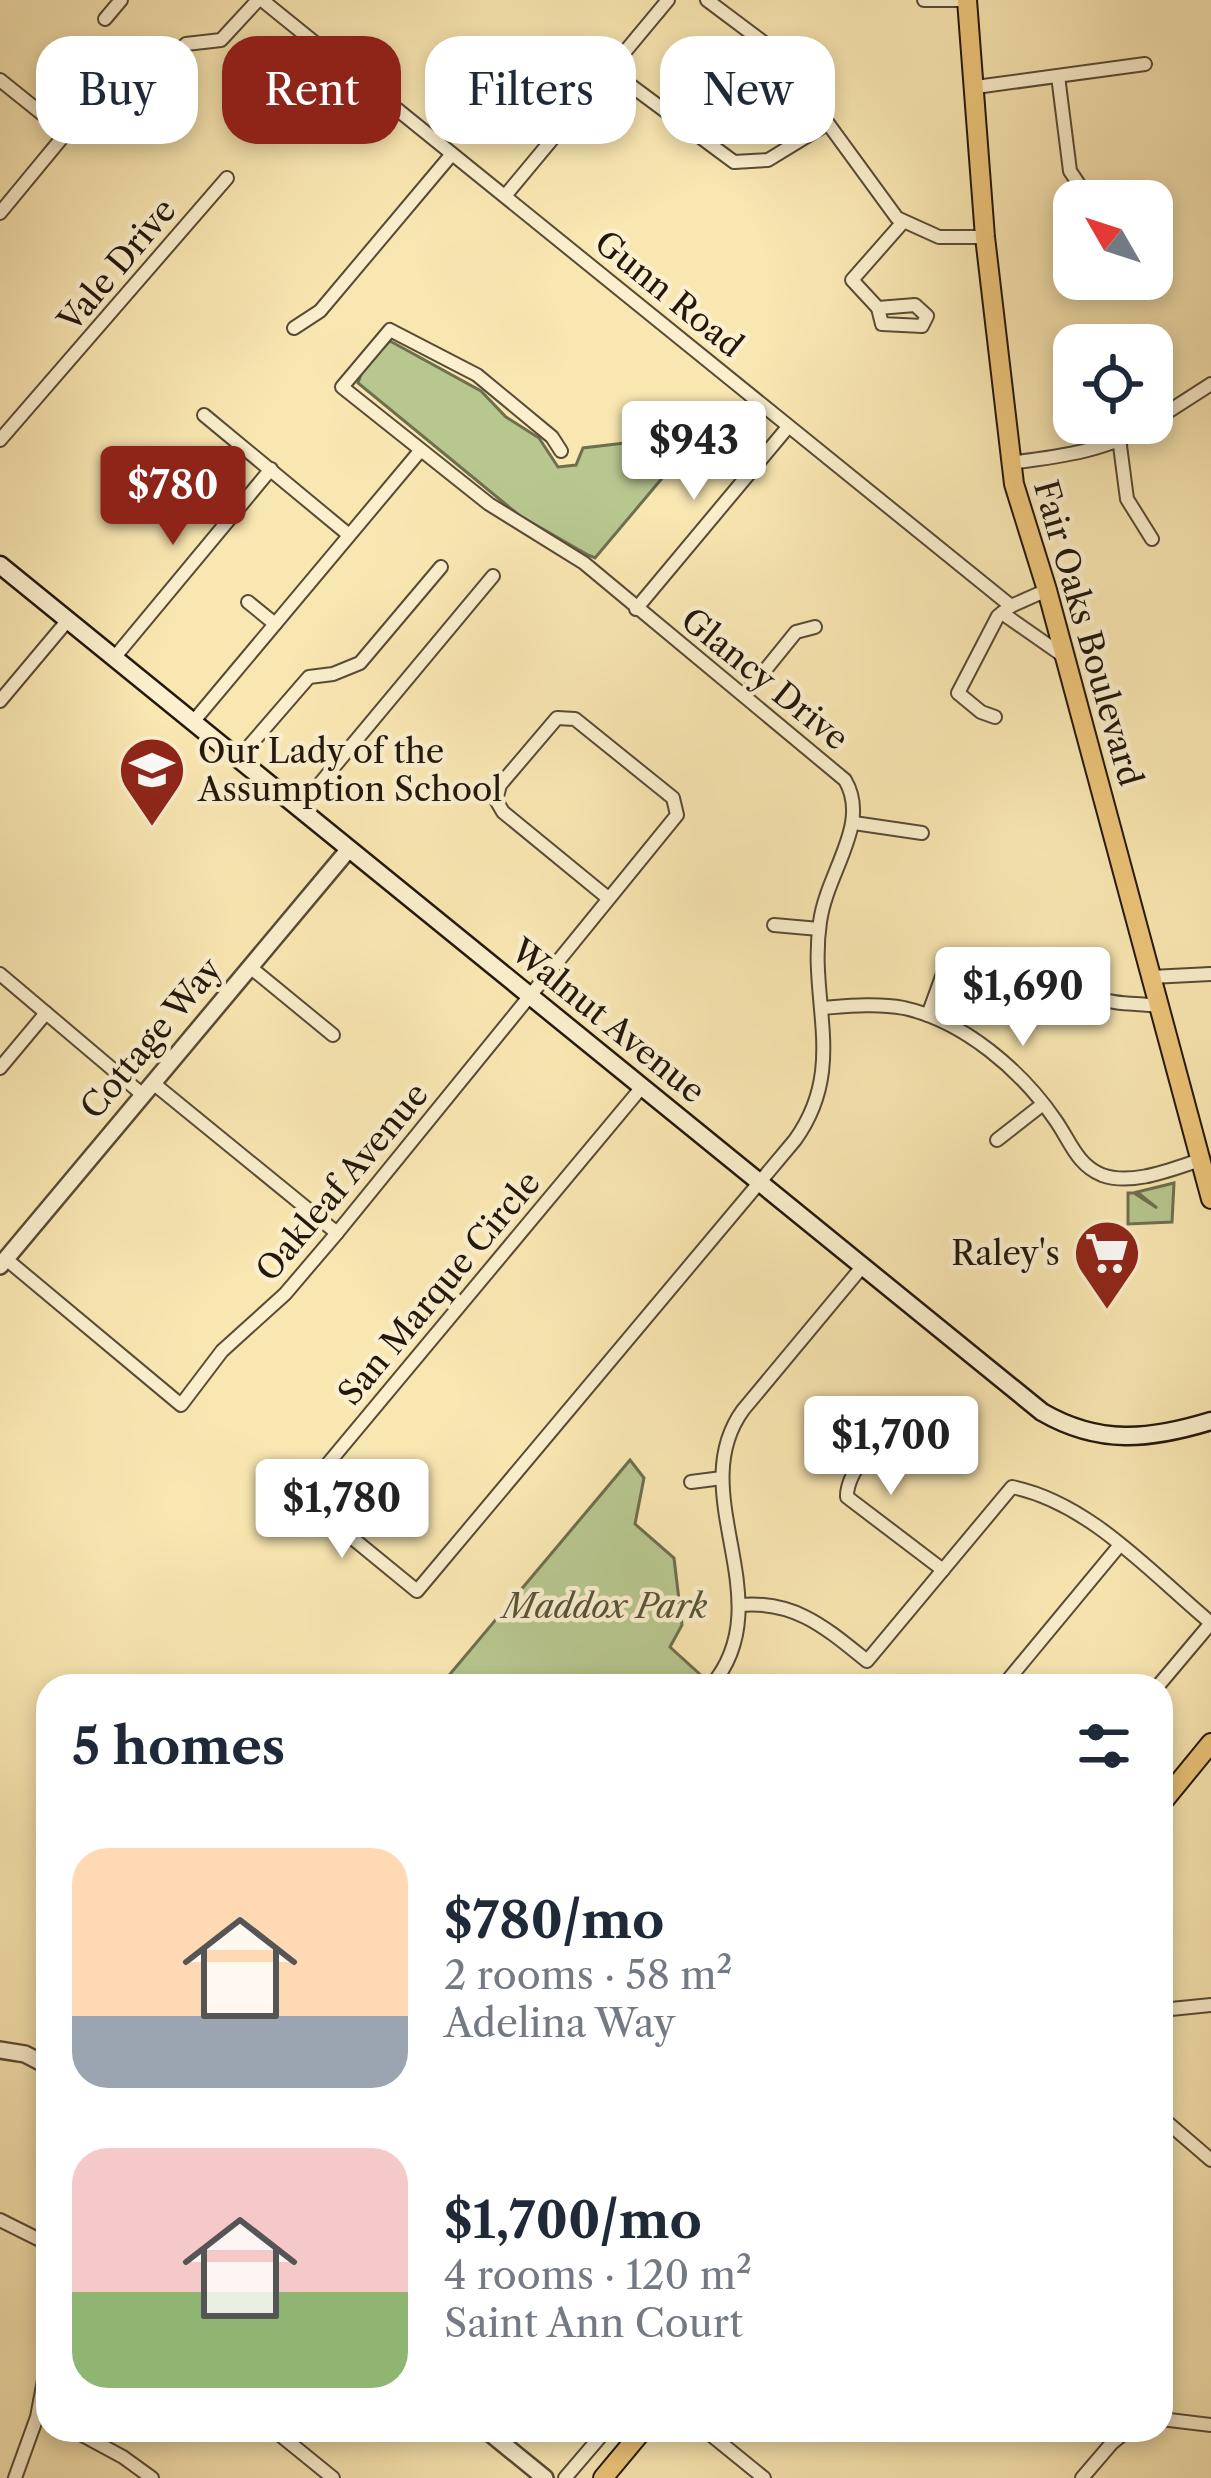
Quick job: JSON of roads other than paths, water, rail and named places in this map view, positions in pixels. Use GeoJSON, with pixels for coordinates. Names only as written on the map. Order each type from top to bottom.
{"type":"FeatureCollection","features":[{"type":"Feature","properties":{"kind":"main road","name":"Fair Oaks Boulevard"},"geometry":{"type":"LineString","coordinates":[[963,0],[976,87],[985,237],[1010,463],[1211,1199]]}},
{"type":"Feature","properties":{"kind":"main road","name":"Walnut Avenue"},"geometry":{"type":"LineString","coordinates":[[0,565],[1035,1407],[1070,1427],[1102,1436],[1133,1438],[1211,1421]]}},
{"type":"Feature","properties":{"kind":"main road"},"geometry":{"type":"LineString","coordinates":[[1173,1789],[1211,1743]]}},
{"type":"Feature","properties":{"kind":"main road"},"geometry":{"type":"LineString","coordinates":[[603,2478],[633,2442]]}},
{"type":"Feature","properties":{"kind":"street"},"geometry":{"type":"LineString","coordinates":[[105,19],[121,0]]}},
{"type":"Feature","properties":{"kind":"street"},"geometry":{"type":"LineString","coordinates":[[198,43],[221,40],[260,0]]}},
{"type":"Feature","properties":{"kind":"street","name":"Gunn Road"},"geometry":{"type":"LineString","coordinates":[[260,0],[1065,658]]}},
{"type":"Feature","properties":{"kind":"street"},"geometry":{"type":"LineString","coordinates":[[636,39],[668,0]]}},
{"type":"Feature","properties":{"kind":"street"},"geometry":{"type":"LineString","coordinates":[[707,0],[755,36]]}},
{"type":"Feature","properties":{"kind":"street"},"geometry":{"type":"LineString","coordinates":[[924,0],[963,0]]}},
{"type":"Feature","properties":{"kind":"street"},"geometry":{"type":"LineString","coordinates":[[976,87],[1145,64]]}},
{"type":"Feature","properties":{"kind":"street"},"geometry":{"type":"LineString","coordinates":[[1058,76],[1070,171],[1076,180]]}},
{"type":"Feature","properties":{"kind":"street"},"geometry":{"type":"LineString","coordinates":[[0,80],[66,133],[0,213]]}},
{"type":"Feature","properties":{"kind":"street"},"geometry":{"type":"LineString","coordinates":[[835,135],[885,206],[903,222],[939,237],[985,237]]}},
{"type":"Feature","properties":{"kind":"street"},"geometry":{"type":"LineString","coordinates":[[505,196],[548,144]]}},
{"type":"Feature","properties":{"kind":"street"},"geometry":{"type":"LineString","coordinates":[[710,144],[734,162],[768,160],[794,144]]}},
{"type":"Feature","properties":{"kind":"street"},"geometry":{"type":"LineString","coordinates":[[294,328],[320,311],[452,154]]}},
{"type":"Feature","properties":{"kind":"street","name":"Vale Drive"},"geometry":{"type":"LineString","coordinates":[[0,440],[227,178]]}},
{"type":"Feature","properties":{"kind":"street"},"geometry":{"type":"LineString","coordinates":[[878,308],[852,280],[903,222]]}},
{"type":"Feature","properties":{"kind":"street","name":"Glancy Drive"},"geometry":{"type":"LineString","coordinates":[[561,452],[552,437],[476,376],[390,330],[343,387],[489,504],[584,563],[840,774],[854,800],[854,823]]}},
{"type":"Feature","properties":{"kind":"street"},"geometry":{"type":"LineString","coordinates":[[1173,408],[1211,384]]}},
{"type":"Feature","properties":{"kind":"street"},"geometry":{"type":"LineString","coordinates":[[204,415],[350,535]]}},
{"type":"Feature","properties":{"kind":"street"},"geometry":{"type":"LineString","coordinates":[[636,609],[788,428]]}},
{"type":"Feature","properties":{"kind":"street"},"geometry":{"type":"LineString","coordinates":[[1010,463],[1060,457],[1105,444]]}},
{"type":"Feature","properties":{"kind":"street"},"geometry":{"type":"LineString","coordinates":[[1120,444],[1127,499],[1152,539]]}},
{"type":"Feature","properties":{"kind":"street"},"geometry":{"type":"LineString","coordinates":[[193,722],[420,451]]}},
{"type":"Feature","properties":{"kind":"street"},"geometry":{"type":"LineString","coordinates":[[114,658],[271,469]]}},
{"type":"Feature","properties":{"kind":"street"},"geometry":{"type":"LineString","coordinates":[[238,759],[309,677],[360,663],[441,567]]}},
{"type":"Feature","properties":{"kind":"street"},"geometry":{"type":"LineString","coordinates":[[302,811],[493,576]]}},
{"type":"Feature","properties":{"kind":"street"},"geometry":{"type":"LineString","coordinates":[[994,716],[981,712],[958,693],[1006,610],[1047,590]]}},
{"type":"Feature","properties":{"kind":"street"},"geometry":{"type":"LineString","coordinates":[[248,602],[275,624]]}},
{"type":"Feature","properties":{"kind":"street"},"geometry":{"type":"LineString","coordinates":[[0,701],[68,620]]}},
{"type":"Feature","properties":{"kind":"street"},"geometry":{"type":"LineString","coordinates":[[745,695],[796,632],[814,627]]}},
{"type":"Feature","properties":{"kind":"street","name":"Oakleaf Avenue"},"geometry":{"type":"LineString","coordinates":[[3,1263],[182,1405],[222,1351],[285,1294],[337,1233],[673,821],[677,809],[673,798],[568,717],[551,722],[500,785],[496,800],[502,812],[608,898]]}},
{"type":"Feature","properties":{"kind":"street"},"geometry":{"type":"LineString","coordinates":[[760,1184],[815,1106],[825,1067],[819,928],[829,882],[854,823],[922,832]]}},
{"type":"Feature","properties":{"kind":"street","name":"Cottage Way"},"geometry":{"type":"LineString","coordinates":[[3,1263],[349,849]]}},
{"type":"Feature","properties":{"kind":"street"},"geometry":{"type":"LineString","coordinates":[[774,926],[819,928]]}},
{"type":"Feature","properties":{"kind":"street"},"geometry":{"type":"LineString","coordinates":[[250,967],[333,1035]]}},
{"type":"Feature","properties":{"kind":"street"},"geometry":{"type":"LineString","coordinates":[[1065,969],[1078,985],[1112,1005],[1159,1006]]}},
{"type":"Feature","properties":{"kind":"street"},"geometry":{"type":"LineString","coordinates":[[928,1015],[944,971]]}},
{"type":"Feature","properties":{"kind":"street"},"geometry":{"type":"LineString","coordinates":[[0,974],[337,1233]]}},
{"type":"Feature","properties":{"kind":"street"},"geometry":{"type":"LineString","coordinates":[[1151,977],[1211,974]]}},
{"type":"Feature","properties":{"kind":"street"},"geometry":{"type":"LineString","coordinates":[[821,1008],[889,1006],[928,1015],[979,1044],[1043,1104],[1080,1160],[1104,1176],[1132,1178],[1200,1160]]}},
{"type":"Feature","properties":{"kind":"street"},"geometry":{"type":"LineString","coordinates":[[0,1068],[46,1013]]}},
{"type":"Feature","properties":{"kind":"street","name":"San Marque Circle"},"geometry":{"type":"LineString","coordinates":[[642,1087],[301,1496],[417,1591],[760,1184]]}},
{"type":"Feature","properties":{"kind":"street"},"geometry":{"type":"LineString","coordinates":[[997,1140],[1043,1104]]}},
{"type":"Feature","properties":{"kind":"street"},"geometry":{"type":"LineString","coordinates":[[719,1674],[735,1649],[740,1605],[722,1478],[724,1447],[738,1417],[862,1267]]}},
{"type":"Feature","properties":{"kind":"street"},"geometry":{"type":"LineString","coordinates":[[909,1415],[892,1427],[846,1490],[852,1502],[943,1570]]}},
{"type":"Feature","properties":{"kind":"street"},"geometry":{"type":"LineString","coordinates":[[692,1482],[722,1478]]}},
{"type":"Feature","properties":{"kind":"street"},"geometry":{"type":"LineString","coordinates":[[740,1605],[776,1604],[806,1614],[867,1661],[1012,1487],[1071,1510],[1211,1622],[1168,1674]]}},
{"type":"Feature","properties":{"kind":"street"},"geometry":{"type":"LineString","coordinates":[[1013,1674],[1119,1546]]}},
{"type":"Feature","properties":{"kind":"street"},"geometry":{"type":"LineString","coordinates":[[1173,2009],[1211,2005]]}},
{"type":"Feature","properties":{"kind":"street"},"geometry":{"type":"LineString","coordinates":[[0,2050],[36,2060]]}},
{"type":"Feature","properties":{"kind":"street"},"geometry":{"type":"LineString","coordinates":[[1173,2127],[1211,2160]]}},
{"type":"Feature","properties":{"kind":"street"},"geometry":{"type":"LineString","coordinates":[[0,2220],[36,2237]]}},
{"type":"Feature","properties":{"kind":"street"},"geometry":{"type":"LineString","coordinates":[[1173,2418],[1211,2425]]}},
{"type":"Feature","properties":{"kind":"street"},"geometry":{"type":"LineString","coordinates":[[15,2478],[36,2434]]}},
{"type":"Feature","properties":{"kind":"street"},"geometry":{"type":"LineString","coordinates":[[95,2442],[152,2478]]}},
{"type":"Feature","properties":{"kind":"street"},"geometry":{"type":"LineString","coordinates":[[289,2442],[333,2478]]}},
{"type":"Feature","properties":{"kind":"street"},"geometry":{"type":"LineString","coordinates":[[501,2442],[545,2478]]}},
{"type":"Feature","properties":{"kind":"street"},"geometry":{"type":"LineString","coordinates":[[565,2478],[596,2442]]}},
{"type":"Feature","properties":{"kind":"street"},"geometry":{"type":"LineString","coordinates":[[720,2442],[764,2478]]}},
{"type":"Feature","properties":{"kind":"street"},"geometry":{"type":"LineString","coordinates":[[1082,2478],[1113,2442]]}},
{"type":"Feature","properties":{"kind":"place","name":"Our Lady of the Assumption School"},"geometry":{"type":"Point","coordinates":[152,829]}},
{"type":"Feature","properties":{"kind":"place","name":"Raley's"},"geometry":{"type":"Point","coordinates":[1107,1312]}},
{"type":"Feature","properties":{"kind":"park label","name":"Maddox Park"},"geometry":{"type":"Point","coordinates":[605,1606]}}]}
